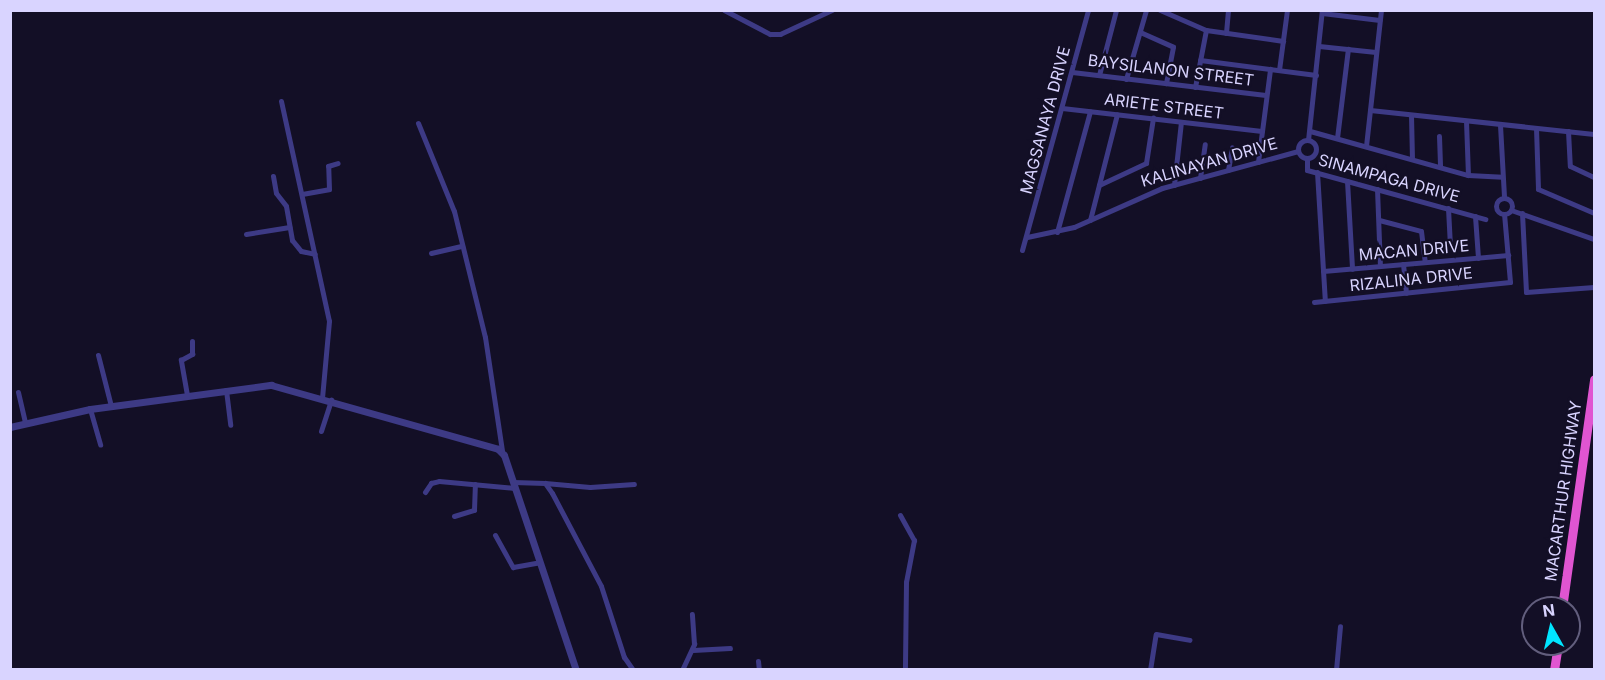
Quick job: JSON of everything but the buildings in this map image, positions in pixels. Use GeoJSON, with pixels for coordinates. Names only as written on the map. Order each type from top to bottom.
{"type":"FeatureCollection","features":[{"type":"Feature","properties":{"kind":"highway","name":"MACARTHUR HIGHWAY"},"geometry":{"type":"LineString","coordinates":[[1564,596],[1594,379]]}},
{"type":"Feature","properties":{"kind":"street"},"geometry":{"type":"LineString","coordinates":[[724,10],[770,34],[780,34],[832,10]]}},
{"type":"Feature","properties":{"kind":"street","name":"MAGSANAYA DRIVE"},"geometry":{"type":"LineString","coordinates":[[1022,250],[1088,10]]}},
{"type":"Feature","properties":{"kind":"street"},"geometry":{"type":"LineString","coordinates":[[1099,75],[1116,10]]}},
{"type":"Feature","properties":{"kind":"street"},"geometry":{"type":"LineString","coordinates":[[1126,79],[1146,10]]}},
{"type":"Feature","properties":{"kind":"street"},"geometry":{"type":"LineString","coordinates":[[1160,10],[1206,30],[1283,41]]}},
{"type":"Feature","properties":{"kind":"street"},"geometry":{"type":"LineString","coordinates":[[1226,33],[1228,10]]}},
{"type":"Feature","properties":{"kind":"street"},"geometry":{"type":"LineString","coordinates":[[1279,70],[1287,10]]}},
{"type":"Feature","properties":{"kind":"street"},"geometry":{"type":"LineString","coordinates":[[1366,146],[1381,10]]}},
{"type":"Feature","properties":{"kind":"street"},"geometry":{"type":"LineString","coordinates":[[1308,140],[1300,143],[1298,151],[1307,158],[1316,151],[1308,140],[1322,12],[1351,14],[1380,20]]}},
{"type":"Feature","properties":{"kind":"street"},"geometry":{"type":"LineString","coordinates":[[1195,87],[1206,30]]}},
{"type":"Feature","properties":{"kind":"street"},"geometry":{"type":"LineString","coordinates":[[1140,32],[1173,47],[1166,83]]}},
{"type":"Feature","properties":{"kind":"street"},"geometry":{"type":"LineString","coordinates":[[1318,46],[1376,52]]}},
{"type":"Feature","properties":{"kind":"street"},"geometry":{"type":"LineString","coordinates":[[1337,138],[1348,49]]}},
{"type":"Feature","properties":{"kind":"street"},"geometry":{"type":"LineString","coordinates":[[1200,60],[1316,75]]}},
{"type":"Feature","properties":{"kind":"street"},"geometry":{"type":"LineString","coordinates":[[1258,162],[1270,69]]}},
{"type":"Feature","properties":{"kind":"street","name":"BAYSILANON STREET"},"geometry":{"type":"LineString","coordinates":[[1072,72],[1266,95]]}},
{"type":"Feature","properties":{"kind":"street"},"geometry":{"type":"LineString","coordinates":[[281,101],[329,324],[322,398]]}},
{"type":"Feature","properties":{"kind":"street","name":"ARIETE STREET"},"geometry":{"type":"LineString","coordinates":[[1062,108],[1262,131]]}},
{"type":"Feature","properties":{"kind":"street"},"geometry":{"type":"LineString","coordinates":[[1370,110],[1594,134]]}},
{"type":"Feature","properties":{"kind":"street"},"geometry":{"type":"LineString","coordinates":[[1057,232],[1090,111]]}},
{"type":"Feature","properties":{"kind":"street"},"geometry":{"type":"LineString","coordinates":[[1090,220],[1118,114]]}},
{"type":"Feature","properties":{"kind":"street"},"geometry":{"type":"LineString","coordinates":[[1411,115],[1413,159]]}},
{"type":"Feature","properties":{"kind":"street"},"geometry":{"type":"LineString","coordinates":[[1099,185],[1146,163],[1153,118]]}},
{"type":"Feature","properties":{"kind":"street"},"geometry":{"type":"LineString","coordinates":[[1466,121],[1468,175]]}},
{"type":"Feature","properties":{"kind":"street"},"geometry":{"type":"LineString","coordinates":[[1174,185],[1181,122]]}},
{"type":"Feature","properties":{"kind":"street"},"geometry":{"type":"LineString","coordinates":[[418,123],[454,211],[485,337],[502,451],[576,669]]}},
{"type":"Feature","properties":{"kind":"street"},"geometry":{"type":"LineString","coordinates":[[1500,125],[1504,197]]}},
{"type":"Feature","properties":{"kind":"street"},"geometry":{"type":"LineString","coordinates":[[1536,128],[1538,189],[1594,213]]}},
{"type":"Feature","properties":{"kind":"street"},"geometry":{"type":"LineString","coordinates":[[1310,131],[1468,175],[1502,177]]}},
{"type":"Feature","properties":{"kind":"street"},"geometry":{"type":"LineString","coordinates":[[1568,131],[1570,166],[1594,177]]}},
{"type":"Feature","properties":{"kind":"street"},"geometry":{"type":"LineString","coordinates":[[1439,136],[1440,167]]}},
{"type":"Feature","properties":{"kind":"street"},"geometry":{"type":"LineString","coordinates":[[1200,178],[1205,144]]}},
{"type":"Feature","properties":{"kind":"street"},"geometry":{"type":"LineString","coordinates":[[1228,170],[1232,147]]}},
{"type":"Feature","properties":{"kind":"street","name":"KALINAYAN DRIVE"},"geometry":{"type":"LineString","coordinates":[[1026,237],[1057,232],[1090,220],[1144,194],[1298,151]]}},
{"type":"Feature","properties":{"kind":"street","name":"SINAMPAGA DRIVE"},"geometry":{"type":"LineString","coordinates":[[1307,158],[1307,170],[1485,219]]}},
{"type":"Feature","properties":{"kind":"street"},"geometry":{"type":"LineString","coordinates":[[302,194],[329,189],[327,166],[338,163]]}},
{"type":"Feature","properties":{"kind":"street"},"geometry":{"type":"LineString","coordinates":[[1317,172],[1325,301]]}},
{"type":"Feature","properties":{"kind":"street"},"geometry":{"type":"LineString","coordinates":[[273,176],[276,193],[286,204],[295,246],[315,254]]}},
{"type":"Feature","properties":{"kind":"street"},"geometry":{"type":"LineString","coordinates":[[1347,181],[1352,268]]}},
{"type":"Feature","properties":{"kind":"street"},"geometry":{"type":"LineString","coordinates":[[1377,189],[1380,266]]}},
{"type":"Feature","properties":{"kind":"street"},"geometry":{"type":"LineString","coordinates":[[1504,197],[1511,201],[1511,210]]}},
{"type":"Feature","properties":{"kind":"street"},"geometry":{"type":"LineString","coordinates":[[1504,197],[1495,204],[1504,214],[1508,255]]}},
{"type":"Feature","properties":{"kind":"street"},"geometry":{"type":"LineString","coordinates":[[1448,208],[1450,244]]}},
{"type":"Feature","properties":{"kind":"street"},"geometry":{"type":"LineString","coordinates":[[1504,214],[1511,210],[1522,213],[1594,239]]}},
{"type":"Feature","properties":{"kind":"street"},"geometry":{"type":"LineString","coordinates":[[1522,213],[1526,292],[1594,286]]}},
{"type":"Feature","properties":{"kind":"street","name":"SINAMPAGA DRIVE"},"geometry":{"type":"LineString","coordinates":[[1475,216],[1478,258]]}},
{"type":"Feature","properties":{"kind":"street"},"geometry":{"type":"LineString","coordinates":[[1378,220],[1421,231],[1425,262]]}},
{"type":"Feature","properties":{"kind":"street"},"geometry":{"type":"LineString","coordinates":[[246,234],[290,227]]}},
{"type":"Feature","properties":{"kind":"street"},"geometry":{"type":"LineString","coordinates":[[431,253],[462,246]]}},
{"type":"Feature","properties":{"kind":"street","name":"MACAN DRIVE"},"geometry":{"type":"LineString","coordinates":[[1323,271],[1508,255]]}},
{"type":"Feature","properties":{"kind":"street","name":"RIZALINA DRIVE"},"geometry":{"type":"LineString","coordinates":[[1314,302],[1510,282],[1508,255]]}},
{"type":"Feature","properties":{"kind":"street"},"geometry":{"type":"LineString","coordinates":[[1403,264],[1406,293]]}},
{"type":"Feature","properties":{"kind":"street"},"geometry":{"type":"LineString","coordinates":[[187,395],[181,360],[192,354],[192,341]]}},
{"type":"Feature","properties":{"kind":"street"},"geometry":{"type":"LineString","coordinates":[[98,355],[111,406]]}},
{"type":"Feature","properties":{"kind":"street"},"geometry":{"type":"LineString","coordinates":[[10,427],[111,406],[271,385],[502,451]]}},
{"type":"Feature","properties":{"kind":"street"},"geometry":{"type":"LineString","coordinates":[[226,390],[230,425]]}},
{"type":"Feature","properties":{"kind":"street"},"geometry":{"type":"LineString","coordinates":[[18,392],[25,423]]}},
{"type":"Feature","properties":{"kind":"street"},"geometry":{"type":"LineString","coordinates":[[321,431],[330,400]]}},
{"type":"Feature","properties":{"kind":"street"},"geometry":{"type":"LineString","coordinates":[[90,410],[100,445]]}},
{"type":"Feature","properties":{"kind":"street"},"geometry":{"type":"LineString","coordinates":[[425,492],[433,481],[514,485],[545,483],[590,487],[634,484]]}},
{"type":"Feature","properties":{"kind":"street"},"geometry":{"type":"LineString","coordinates":[[545,483],[595,573],[624,657],[633,669]]}},
{"type":"Feature","properties":{"kind":"street"},"geometry":{"type":"LineString","coordinates":[[454,516],[474,510],[475,484]]}},
{"type":"Feature","properties":{"kind":"street"},"geometry":{"type":"LineString","coordinates":[[900,515],[914,540],[906,582],[905,669]]}},
{"type":"Feature","properties":{"kind":"street"},"geometry":{"type":"LineString","coordinates":[[495,535],[513,567],[540,562]]}},
{"type":"Feature","properties":{"kind":"street"},"geometry":{"type":"LineString","coordinates":[[682,669],[693,650],[692,614]]}},
{"type":"Feature","properties":{"kind":"street"},"geometry":{"type":"LineString","coordinates":[[1336,669],[1340,626]]}},
{"type":"Feature","properties":{"kind":"street"},"geometry":{"type":"LineString","coordinates":[[1150,669],[1155,634],[1189,640]]}},
{"type":"Feature","properties":{"kind":"street"},"geometry":{"type":"LineString","coordinates":[[693,650],[730,648]]}},
{"type":"Feature","properties":{"kind":"street"},"geometry":{"type":"LineString","coordinates":[[758,661],[759,669]]}}]}
